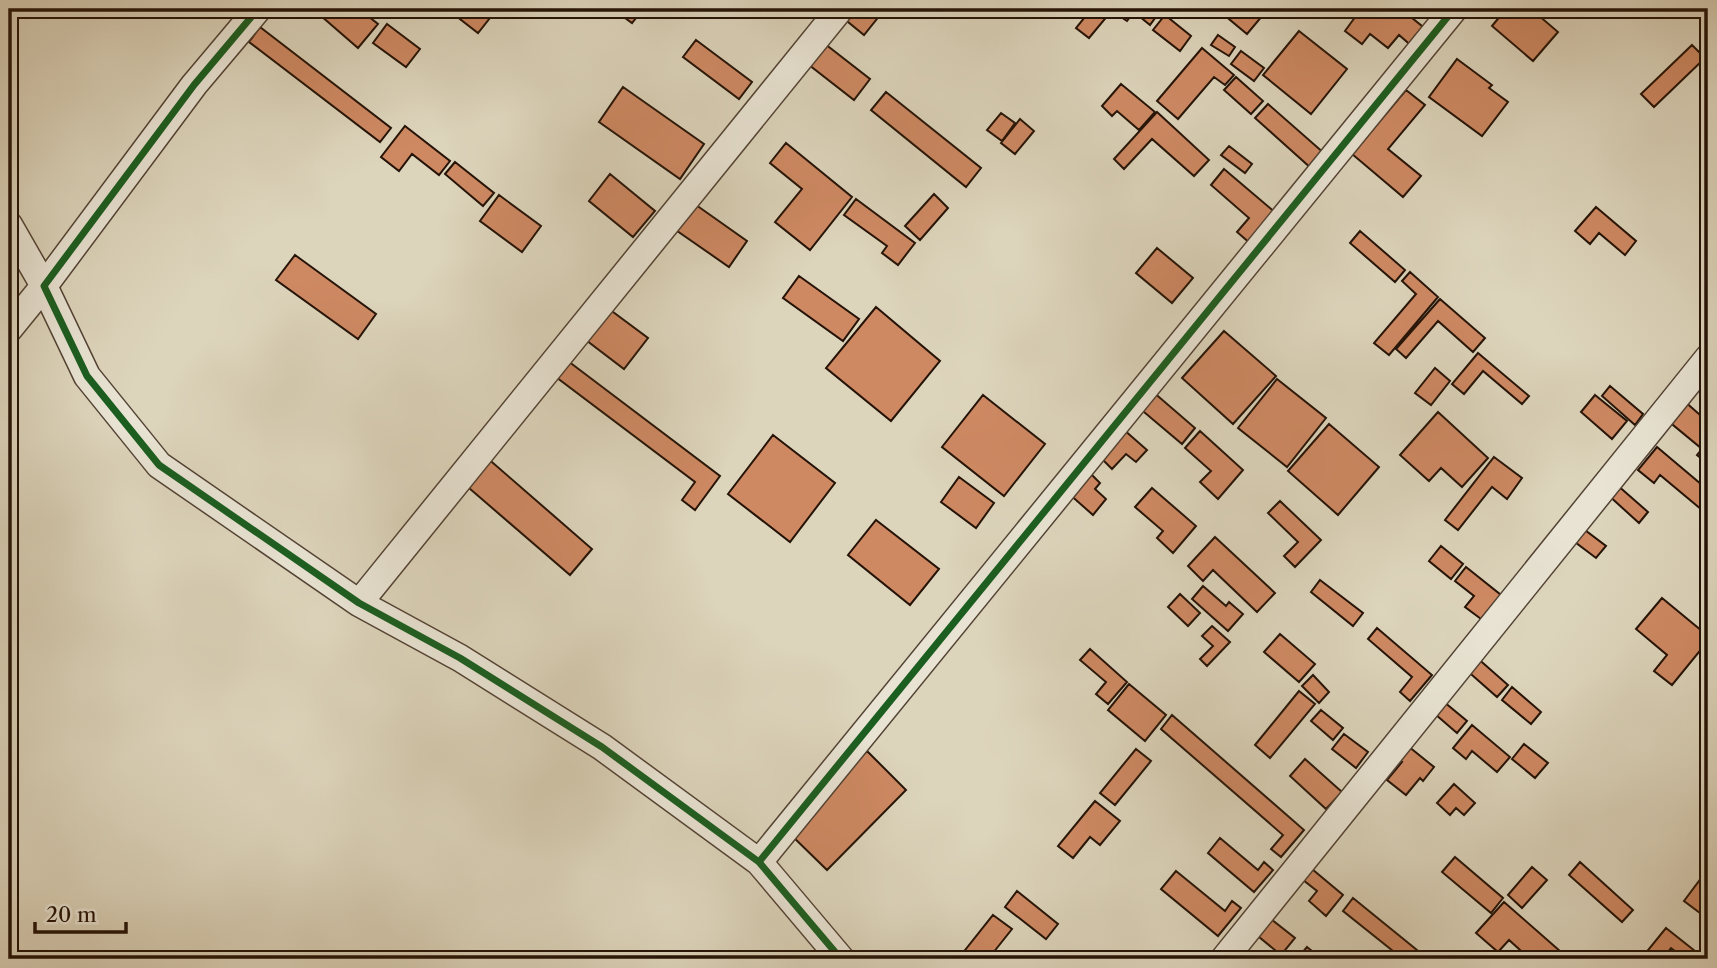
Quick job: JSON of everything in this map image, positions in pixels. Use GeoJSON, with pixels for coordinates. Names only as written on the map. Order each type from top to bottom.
{"type":"FeatureCollection","features":[{"type":"Feature","properties":{"kind":"street"},"geometry":{"type":"LineString","coordinates":[[9,329],[194,85],[258,9]]}},
{"type":"Feature","properties":{"kind":"street"},"geometry":{"type":"LineString","coordinates":[[359,603],[840,9]]}},
{"type":"Feature","properties":{"kind":"street"},"geometry":{"type":"LineString","coordinates":[[759,862],[1454,9]]}},
{"type":"Feature","properties":{"kind":"street"},"geometry":{"type":"LineString","coordinates":[[9,225],[44,286],[87,376],[159,465],[359,603],[460,658],[602,747],[759,862],[841,959]]}},
{"type":"Feature","properties":{"kind":"street"},"geometry":{"type":"LineString","coordinates":[[1224,959],[1708,358]]}},
{"type":"Feature","properties":{"kind":"building"},"geometry":{"type":"Polygon","coordinates":[[[313,9],[359,9],[378,24],[358,48],[313,9]]]}},
{"type":"Feature","properties":{"kind":"building"},"geometry":{"type":"Polygon","coordinates":[[[447,9],[497,9],[478,33],[447,9]]]}},
{"type":"Feature","properties":{"kind":"building"},"geometry":{"type":"Polygon","coordinates":[[[613,9],[643,9],[632,23],[613,9]]]}},
{"type":"Feature","properties":{"kind":"building"},"geometry":{"type":"Polygon","coordinates":[[[848,9],[884,10],[864,35],[842,17],[848,9]]]}},
{"type":"Feature","properties":{"kind":"building"},"geometry":{"type":"Polygon","coordinates":[[[1075,9],[1102,9],[1109,14],[1089,38],[1076,28],[1085,17],[1075,9]]]}},
{"type":"Feature","properties":{"kind":"building"},"geometry":{"type":"Polygon","coordinates":[[[1227,9],[1268,9],[1247,34],[1223,14],[1227,9]]]}},
{"type":"Feature","properties":{"kind":"building"},"geometry":{"type":"Polygon","coordinates":[[[1361,9],[1401,9],[1428,31],[1414,48],[1399,35],[1388,48],[1370,34],[1362,44],[1345,31],[1361,9]]]}},
{"type":"Feature","properties":{"kind":"building"},"geometry":{"type":"Polygon","coordinates":[[[1506,9],[1531,9],[1558,32],[1533,61],[1492,26],[1506,9]]]}},
{"type":"Feature","properties":{"kind":"building"},"geometry":{"type":"Polygon","coordinates":[[[1112,11],[1160,11],[1150,25],[1134,12],[1127,21],[1112,11]]]}},
{"type":"Feature","properties":{"kind":"building"},"geometry":{"type":"Polygon","coordinates":[[[1165,15],[1191,36],[1180,51],[1153,30],[1165,15]]]}},
{"type":"Feature","properties":{"kind":"building"},"geometry":{"type":"Polygon","coordinates":[[[387,24],[420,49],[406,67],[373,43],[387,24]]]}},
{"type":"Feature","properties":{"kind":"building"},"geometry":{"type":"Polygon","coordinates":[[[260,27],[391,128],[380,142],[249,42],[260,27]]]}},
{"type":"Feature","properties":{"kind":"building"},"geometry":{"type":"Polygon","coordinates":[[[1299,31],[1347,69],[1311,114],[1263,75],[1299,31]]]}},
{"type":"Feature","properties":{"kind":"building"},"geometry":{"type":"Polygon","coordinates":[[[1218,35],[1235,47],[1229,56],[1211,45],[1218,35]]]}},
{"type":"Feature","properties":{"kind":"building"},"geometry":{"type":"Polygon","coordinates":[[[696,40],[752,82],[739,99],[683,57],[696,40]]]}},
{"type":"Feature","properties":{"kind":"building"},"geometry":{"type":"Polygon","coordinates":[[[820,40],[870,79],[854,100],[804,61],[820,40]]]}},
{"type":"Feature","properties":{"kind":"building"},"geometry":{"type":"Polygon","coordinates":[[[1692,45],[1705,58],[1654,107],[1641,94],[1692,45]]]}},
{"type":"Feature","properties":{"kind":"building"},"geometry":{"type":"Polygon","coordinates":[[[1202,48],[1234,75],[1225,85],[1214,77],[1178,119],[1157,101],[1202,48]]]}},
{"type":"Feature","properties":{"kind":"building"},"geometry":{"type":"Polygon","coordinates":[[[1241,51],[1264,68],[1254,81],[1231,64],[1241,51]]]}},
{"type":"Feature","properties":{"kind":"building"},"geometry":{"type":"Polygon","coordinates":[[[1457,59],[1492,85],[1489,88],[1508,102],[1482,136],[1429,97],[1457,59]]]}},
{"type":"Feature","properties":{"kind":"building"},"geometry":{"type":"Polygon","coordinates":[[[1236,77],[1263,101],[1251,114],[1224,90],[1236,77]]]}},
{"type":"Feature","properties":{"kind":"building"},"geometry":{"type":"Polygon","coordinates":[[[1121,84],[1155,112],[1139,130],[1117,111],[1112,116],[1102,106],[1121,84]]]}},
{"type":"Feature","properties":{"kind":"building"},"geometry":{"type":"Polygon","coordinates":[[[623,87],[704,144],[680,179],[599,122],[623,87]]]}},
{"type":"Feature","properties":{"kind":"building"},"geometry":{"type":"Polygon","coordinates":[[[1406,90],[1425,105],[1388,149],[1421,176],[1403,197],[1352,154],[1406,90]]]}},
{"type":"Feature","properties":{"kind":"building"},"geometry":{"type":"Polygon","coordinates":[[[886,92],[981,168],[966,187],[871,110],[886,92]]]}},
{"type":"Feature","properties":{"kind":"building"},"geometry":{"type":"Polygon","coordinates":[[[1268,104],[1325,154],[1312,169],[1255,118],[1268,104]]]}},
{"type":"Feature","properties":{"kind":"building"},"geometry":{"type":"Polygon","coordinates":[[[1157,112],[1209,160],[1194,176],[1152,139],[1124,169],[1114,159],[1157,112]]]}},
{"type":"Feature","properties":{"kind":"building"},"geometry":{"type":"Polygon","coordinates":[[[1001,113],[1015,123],[1002,141],[987,130],[1001,113]]]}},
{"type":"Feature","properties":{"kind":"building"},"geometry":{"type":"Polygon","coordinates":[[[1020,119],[1034,131],[1015,154],[1001,143],[1020,119]]]}},
{"type":"Feature","properties":{"kind":"building"},"geometry":{"type":"Polygon","coordinates":[[[405,126],[450,161],[439,175],[412,154],[399,171],[381,157],[405,126]]]}},
{"type":"Feature","properties":{"kind":"building"},"geometry":{"type":"Polygon","coordinates":[[[786,143],[852,197],[810,250],[775,222],[802,189],[770,163],[786,143]]]}},
{"type":"Feature","properties":{"kind":"building"},"geometry":{"type":"Polygon","coordinates":[[[1229,146],[1252,164],[1245,173],[1221,155],[1229,146]]]}},
{"type":"Feature","properties":{"kind":"building"},"geometry":{"type":"Polygon","coordinates":[[[455,162],[494,193],[483,206],[445,174],[455,162]]]}},
{"type":"Feature","properties":{"kind":"building"},"geometry":{"type":"Polygon","coordinates":[[[1224,169],[1277,214],[1251,244],[1237,232],[1249,218],[1211,185],[1224,169]]]}},
{"type":"Feature","properties":{"kind":"building"},"geometry":{"type":"Polygon","coordinates":[[[610,174],[655,211],[633,237],[589,201],[610,174]]]}},
{"type":"Feature","properties":{"kind":"building"},"geometry":{"type":"Polygon","coordinates":[[[934,194],[948,208],[920,240],[905,226],[934,194]]]}},
{"type":"Feature","properties":{"kind":"building"},"geometry":{"type":"Polygon","coordinates":[[[499,195],[541,226],[522,252],[480,221],[499,195]]]}},
{"type":"Feature","properties":{"kind":"building"},"geometry":{"type":"Polygon","coordinates":[[[856,199],[915,243],[898,265],[882,253],[887,246],[844,215],[856,199]]]}},
{"type":"Feature","properties":{"kind":"building"},"geometry":{"type":"Polygon","coordinates":[[[689,200],[747,241],[729,267],[670,226],[689,200]]]}},
{"type":"Feature","properties":{"kind":"building"},"geometry":{"type":"Polygon","coordinates":[[[1596,207],[1636,241],[1625,255],[1599,233],[1590,244],[1575,231],[1596,207]]]}},
{"type":"Feature","properties":{"kind":"building"},"geometry":{"type":"Polygon","coordinates":[[[1360,231],[1405,270],[1395,282],[1350,243],[1360,231]]]}},
{"type":"Feature","properties":{"kind":"building"},"geometry":{"type":"Polygon","coordinates":[[[1157,248],[1193,278],[1172,303],[1136,273],[1157,248]]]}},
{"type":"Feature","properties":{"kind":"building"},"geometry":{"type":"Polygon","coordinates":[[[295,255],[376,314],[358,339],[276,280],[295,255]]]}},
{"type":"Feature","properties":{"kind":"building"},"geometry":{"type":"Polygon","coordinates":[[[1410,272],[1438,297],[1389,355],[1374,343],[1416,294],[1402,281],[1410,272]]]}},
{"type":"Feature","properties":{"kind":"building"},"geometry":{"type":"Polygon","coordinates":[[[799,276],[859,319],[843,341],[783,298],[799,276]]]}},
{"type":"Feature","properties":{"kind":"building"},"geometry":{"type":"Polygon","coordinates":[[[1440,299],[1485,338],[1473,352],[1438,321],[1406,358],[1396,349],[1440,299]]]}},
{"type":"Feature","properties":{"kind":"building"},"geometry":{"type":"Polygon","coordinates":[[[605,306],[648,338],[624,369],[582,337],[605,306]]]}},
{"type":"Feature","properties":{"kind":"building"},"geometry":{"type":"Polygon","coordinates":[[[876,307],[940,361],[891,421],[826,368],[876,307]]]}},
{"type":"Feature","properties":{"kind":"building"},"geometry":{"type":"Polygon","coordinates":[[[1224,331],[1276,376],[1233,424],[1182,378],[1224,331]]]}},
{"type":"Feature","properties":{"kind":"building"},"geometry":{"type":"Polygon","coordinates":[[[1478,353],[1529,396],[1522,404],[1483,371],[1464,394],[1452,384],[1478,353]]]}},
{"type":"Feature","properties":{"kind":"building"},"geometry":{"type":"Polygon","coordinates":[[[564,358],[720,476],[695,510],[682,500],[695,482],[552,374],[564,358]]]}},
{"type":"Feature","properties":{"kind":"building"},"geometry":{"type":"Polygon","coordinates":[[[1435,368],[1450,381],[1431,405],[1415,393],[1435,368]]]}},
{"type":"Feature","properties":{"kind":"building"},"geometry":{"type":"Polygon","coordinates":[[[1277,379],[1326,418],[1287,467],[1238,428],[1277,379]]]}},
{"type":"Feature","properties":{"kind":"building"},"geometry":{"type":"Polygon","coordinates":[[[1610,386],[1643,414],[1635,425],[1602,396],[1610,386]]]}},
{"type":"Feature","properties":{"kind":"building"},"geometry":{"type":"Polygon","coordinates":[[[1152,391],[1195,428],[1182,444],[1138,407],[1152,391]]]}},
{"type":"Feature","properties":{"kind":"building"},"geometry":{"type":"Polygon","coordinates":[[[983,395],[1045,444],[1004,496],[942,447],[983,395]]]}},
{"type":"Feature","properties":{"kind":"building"},"geometry":{"type":"Polygon","coordinates":[[[1595,395],[1627,421],[1612,439],[1581,412],[1595,395]]]}},
{"type":"Feature","properties":{"kind":"building"},"geometry":{"type":"Polygon","coordinates":[[[1683,400],[1708,422],[1708,464],[1697,455],[1702,449],[1667,420],[1683,400]]]}},
{"type":"Feature","properties":{"kind":"building"},"geometry":{"type":"Polygon","coordinates":[[[1438,412],[1488,458],[1462,487],[1441,468],[1429,481],[1400,455],[1438,412]]]}},
{"type":"Feature","properties":{"kind":"building"},"geometry":{"type":"Polygon","coordinates":[[[1329,424],[1379,467],[1338,515],[1288,471],[1329,424]]]}},
{"type":"Feature","properties":{"kind":"building"},"geometry":{"type":"Polygon","coordinates":[[[1123,429],[1147,450],[1136,462],[1126,454],[1112,469],[1099,456],[1123,429]]]}},
{"type":"Feature","properties":{"kind":"building"},"geometry":{"type":"Polygon","coordinates":[[[1200,431],[1243,470],[1218,499],[1200,482],[1211,471],[1185,448],[1200,431]]]}},
{"type":"Feature","properties":{"kind":"building"},"geometry":{"type":"Polygon","coordinates":[[[773,435],[835,483],[790,542],[728,494],[773,435]]]}},
{"type":"Feature","properties":{"kind":"building"},"geometry":{"type":"Polygon","coordinates":[[[1657,447],[1708,490],[1708,515],[1660,475],[1654,483],[1638,470],[1657,447]]]}},
{"type":"Feature","properties":{"kind":"building"},"geometry":{"type":"Polygon","coordinates":[[[485,456],[592,549],[570,575],[462,482],[485,456]]]}},
{"type":"Feature","properties":{"kind":"building"},"geometry":{"type":"Polygon","coordinates":[[[1494,457],[1522,478],[1507,499],[1492,487],[1458,530],[1445,520],[1494,457]]]}},
{"type":"Feature","properties":{"kind":"building"},"geometry":{"type":"Polygon","coordinates":[[[1088,471],[1100,483],[1095,489],[1106,499],[1093,515],[1068,493],[1088,471]]]}},
{"type":"Feature","properties":{"kind":"building"},"geometry":{"type":"Polygon","coordinates":[[[959,477],[994,503],[976,528],[941,502],[959,477]]]}},
{"type":"Feature","properties":{"kind":"building"},"geometry":{"type":"Polygon","coordinates":[[[1616,484],[1648,512],[1639,523],[1607,494],[1616,484]]]}},
{"type":"Feature","properties":{"kind":"building"},"geometry":{"type":"Polygon","coordinates":[[[1152,488],[1196,526],[1173,553],[1157,538],[1163,531],[1135,507],[1152,488]]]}},
{"type":"Feature","properties":{"kind":"building"},"geometry":{"type":"Polygon","coordinates":[[[1280,501],[1321,540],[1295,567],[1284,556],[1298,542],[1268,513],[1280,501]]]}},
{"type":"Feature","properties":{"kind":"building"},"geometry":{"type":"Polygon","coordinates":[[[876,520],[939,569],[910,605],[848,555],[876,520]]]}},
{"type":"Feature","properties":{"kind":"building"},"geometry":{"type":"Polygon","coordinates":[[[1577,524],[1606,546],[1596,558],[1567,536],[1577,524]]]}},
{"type":"Feature","properties":{"kind":"building"},"geometry":{"type":"Polygon","coordinates":[[[1215,537],[1275,593],[1257,612],[1213,570],[1203,581],[1188,566],[1215,537]]]}},
{"type":"Feature","properties":{"kind":"building"},"geometry":{"type":"Polygon","coordinates":[[[1441,546],[1463,564],[1451,579],[1429,561],[1441,546]]]}},
{"type":"Feature","properties":{"kind":"building"},"geometry":{"type":"Polygon","coordinates":[[[1466,567],[1501,595],[1481,619],[1465,607],[1474,596],[1455,581],[1466,567]]]}},
{"type":"Feature","properties":{"kind":"building"},"geometry":{"type":"Polygon","coordinates":[[[1320,580],[1363,613],[1353,626],[1311,592],[1320,580]]]}},
{"type":"Feature","properties":{"kind":"building"},"geometry":{"type":"Polygon","coordinates":[[[1203,586],[1226,606],[1229,602],[1243,614],[1228,631],[1192,599],[1203,586]]]}},
{"type":"Feature","properties":{"kind":"building"},"geometry":{"type":"Polygon","coordinates":[[[1180,594],[1200,613],[1188,626],[1168,607],[1180,594]]]}},
{"type":"Feature","properties":{"kind":"building"},"geometry":{"type":"Polygon","coordinates":[[[1662,598],[1708,636],[1708,641],[1672,685],[1654,671],[1667,655],[1636,629],[1662,598]]]}},
{"type":"Feature","properties":{"kind":"building"},"geometry":{"type":"Polygon","coordinates":[[[1212,626],[1230,642],[1207,666],[1200,659],[1213,646],[1202,636],[1212,626]]]}},
{"type":"Feature","properties":{"kind":"building"},"geometry":{"type":"Polygon","coordinates":[[[1377,628],[1432,675],[1410,701],[1400,692],[1412,677],[1368,639],[1377,628]]]}},
{"type":"Feature","properties":{"kind":"building"},"geometry":{"type":"Polygon","coordinates":[[[1280,634],[1315,664],[1299,682],[1264,652],[1280,634]]]}},
{"type":"Feature","properties":{"kind":"building"},"geometry":{"type":"Polygon","coordinates":[[[1090,649],[1127,682],[1108,704],[1096,694],[1106,682],[1080,660],[1090,649]]]}},
{"type":"Feature","properties":{"kind":"building"},"geometry":{"type":"Polygon","coordinates":[[[1475,656],[1508,685],[1497,697],[1464,668],[1475,656]]]}},
{"type":"Feature","properties":{"kind":"building"},"geometry":{"type":"Polygon","coordinates":[[[1313,675],[1329,692],[1319,703],[1302,686],[1313,675]]]}},
{"type":"Feature","properties":{"kind":"building"},"geometry":{"type":"Polygon","coordinates":[[[1129,684],[1166,715],[1145,741],[1108,710],[1129,684]]]}},
{"type":"Feature","properties":{"kind":"building"},"geometry":{"type":"Polygon","coordinates":[[[1512,687],[1541,712],[1531,724],[1502,700],[1512,687]]]}},
{"type":"Feature","properties":{"kind":"building"},"geometry":{"type":"Polygon","coordinates":[[[1299,691],[1315,704],[1270,758],[1255,745],[1299,691]]]}},
{"type":"Feature","properties":{"kind":"building"},"geometry":{"type":"Polygon","coordinates":[[[1438,697],[1467,721],[1457,733],[1428,708],[1438,697]]]}},
{"type":"Feature","properties":{"kind":"building"},"geometry":{"type":"Polygon","coordinates":[[[1321,710],[1343,728],[1333,740],[1311,721],[1321,710]]]}},
{"type":"Feature","properties":{"kind":"building"},"geometry":{"type":"Polygon","coordinates":[[[1172,715],[1304,830],[1281,857],[1271,849],[1283,835],[1161,729],[1172,715]]]}},
{"type":"Feature","properties":{"kind":"building"},"geometry":{"type":"Polygon","coordinates":[[[1472,725],[1510,757],[1497,772],[1472,751],[1466,759],[1453,748],[1472,725]]]}},
{"type":"Feature","properties":{"kind":"building"},"geometry":{"type":"Polygon","coordinates":[[[1344,734],[1368,752],[1356,768],[1332,749],[1344,734]]]}},
{"type":"Feature","properties":{"kind":"building"},"geometry":{"type":"Polygon","coordinates":[[[1403,742],[1434,767],[1423,781],[1420,778],[1406,795],[1387,780],[1402,762],[1393,755],[1403,742]]]}},
{"type":"Feature","properties":{"kind":"building"},"geometry":{"type":"Polygon","coordinates":[[[1524,744],[1548,763],[1535,778],[1512,759],[1524,744]]]}},
{"type":"Feature","properties":{"kind":"building"},"geometry":{"type":"Polygon","coordinates":[[[1136,749],[1151,761],[1115,805],[1100,793],[1136,749]]]}},
{"type":"Feature","properties":{"kind":"building"},"geometry":{"type":"Polygon","coordinates":[[[867,751],[906,790],[827,870],[787,831],[867,751]]]}},
{"type":"Feature","properties":{"kind":"building"},"geometry":{"type":"Polygon","coordinates":[[[1305,759],[1342,792],[1326,809],[1290,776],[1305,759]]]}},
{"type":"Feature","properties":{"kind":"building"},"geometry":{"type":"Polygon","coordinates":[[[1454,784],[1475,803],[1464,815],[1456,808],[1450,815],[1437,803],[1454,784]]]}},
{"type":"Feature","properties":{"kind":"building"},"geometry":{"type":"Polygon","coordinates":[[[1095,801],[1120,821],[1100,845],[1090,837],[1073,858],[1058,846],[1095,801]]]}},
{"type":"Feature","properties":{"kind":"building"},"geometry":{"type":"Polygon","coordinates":[[[1220,838],[1258,870],[1264,862],[1273,870],[1254,892],[1208,853],[1220,838]]]}},
{"type":"Feature","properties":{"kind":"building"},"geometry":{"type":"Polygon","coordinates":[[[1455,857],[1503,898],[1491,913],[1442,872],[1455,857]]]}},
{"type":"Feature","properties":{"kind":"building"},"geometry":{"type":"Polygon","coordinates":[[[1580,862],[1633,910],[1622,922],[1569,875],[1580,862]]]}},
{"type":"Feature","properties":{"kind":"building"},"geometry":{"type":"Polygon","coordinates":[[[1306,864],[1343,895],[1326,916],[1309,901],[1317,891],[1298,876],[1306,864]]]}},
{"type":"Feature","properties":{"kind":"building"},"geometry":{"type":"Polygon","coordinates":[[[1532,867],[1547,880],[1522,908],[1508,895],[1532,867]]]}},
{"type":"Feature","properties":{"kind":"building"},"geometry":{"type":"Polygon","coordinates":[[[1176,871],[1225,911],[1232,901],[1241,908],[1218,936],[1161,889],[1176,871]]]}},
{"type":"Feature","properties":{"kind":"building"},"geometry":{"type":"Polygon","coordinates":[[[1702,877],[1708,882],[1708,919],[1684,901],[1702,877]]]}},
{"type":"Feature","properties":{"kind":"building"},"geometry":{"type":"Polygon","coordinates":[[[1017,891],[1058,924],[1046,939],[1005,907],[1017,891]]]}},
{"type":"Feature","properties":{"kind":"building"},"geometry":{"type":"Polygon","coordinates":[[[1353,898],[1428,959],[1403,959],[1343,911],[1353,898]]]}},
{"type":"Feature","properties":{"kind":"building"},"geometry":{"type":"Polygon","coordinates":[[[1504,902],[1569,959],[1530,959],[1509,940],[1498,952],[1476,933],[1504,902]]]}},
{"type":"Feature","properties":{"kind":"building"},"geometry":{"type":"Polygon","coordinates":[[[993,915],[1012,929],[993,953],[1000,959],[958,959],[993,915]]]}},
{"type":"Feature","properties":{"kind":"building"},"geometry":{"type":"Polygon","coordinates":[[[1266,915],[1295,938],[1281,955],[1253,932],[1266,915]]]}},
{"type":"Feature","properties":{"kind":"building"},"geometry":{"type":"Polygon","coordinates":[[[1666,928],[1705,959],[1686,959],[1671,948],[1662,959],[1649,959],[1644,955],[1666,928]]]}},
{"type":"Feature","properties":{"kind":"building"},"geometry":{"type":"Polygon","coordinates":[[[1307,947],[1322,959],[1297,959],[1307,947]]]}},
{"type":"Feature","properties":{"kind":"cycle path"},"geometry":{"type":"LineString","coordinates":[[258,9],[194,85],[44,286],[87,376],[159,465],[359,603],[460,658],[602,747],[759,862],[841,959]]}},
{"type":"Feature","properties":{"kind":"cycle path"},"geometry":{"type":"LineString","coordinates":[[759,862],[1454,9]]}}]}
